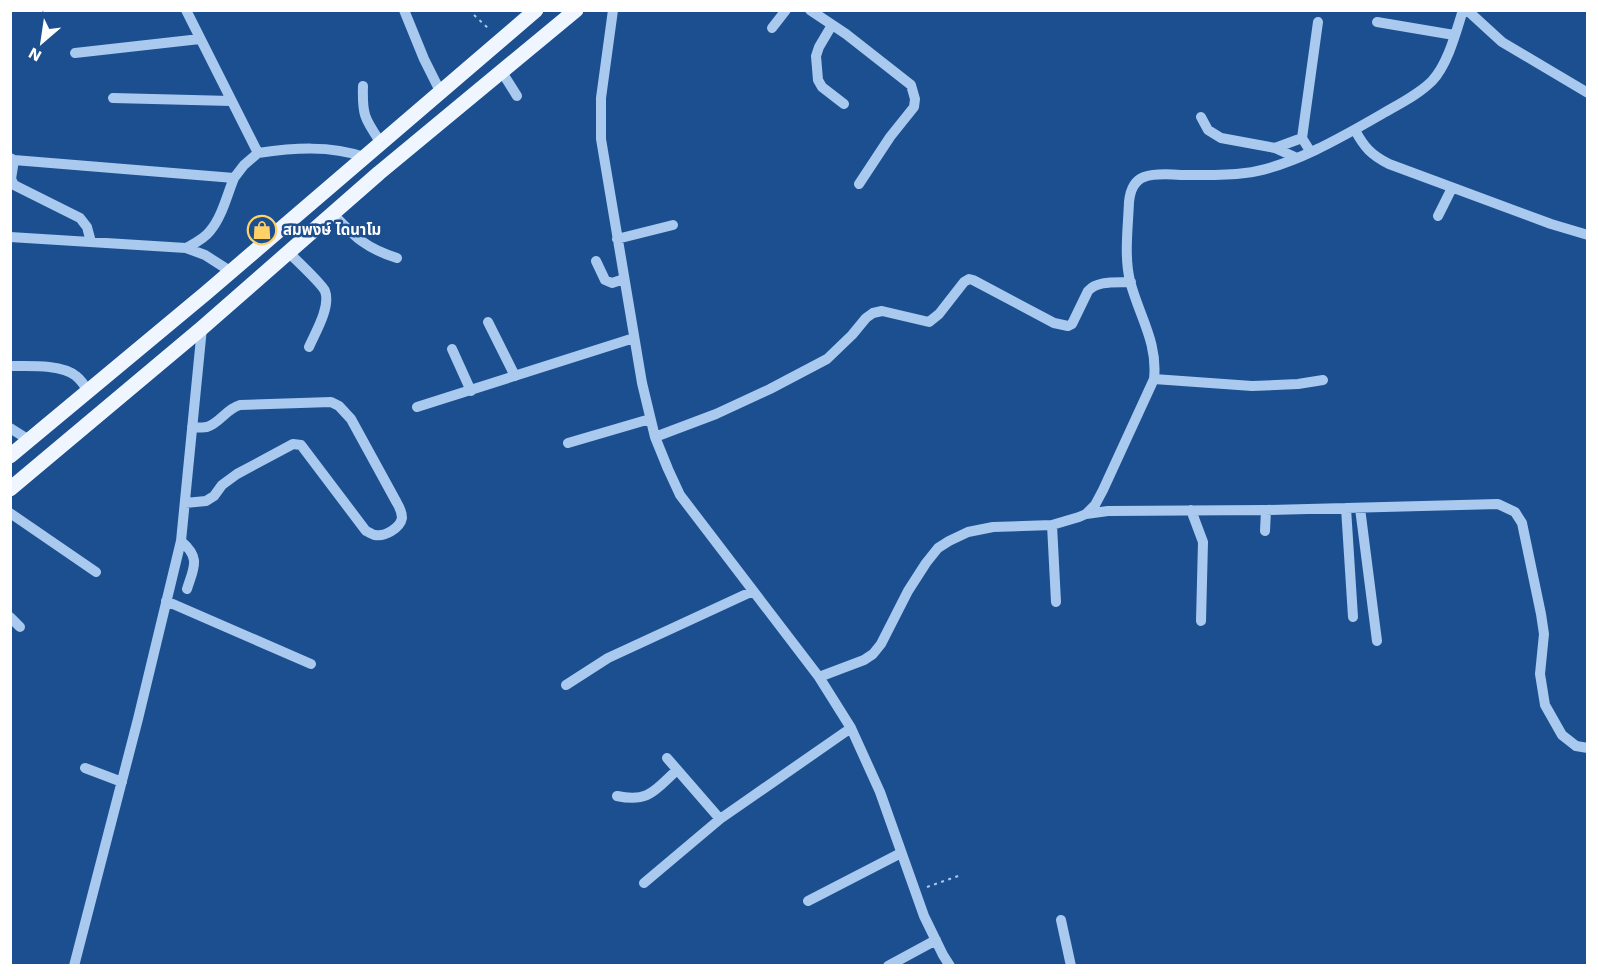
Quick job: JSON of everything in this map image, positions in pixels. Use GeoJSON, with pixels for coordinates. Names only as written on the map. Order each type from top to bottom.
{"type":"FeatureCollection","features":[{"type":"Feature","properties":{"kind":"main road"},"geometry":{"type":"LineString","coordinates":[[10,456],[536,10]]}},
{"type":"Feature","properties":{"kind":"main road"},"geometry":{"type":"LineString","coordinates":[[10,489],[202,328],[379,172],[576,10]]}},
{"type":"Feature","properties":{"kind":"street"},"geometry":{"type":"LineString","coordinates":[[186,10],[258,153]]}},
{"type":"Feature","properties":{"kind":"street"},"geometry":{"type":"LineString","coordinates":[[404,10],[440,91]]}},
{"type":"Feature","properties":{"kind":"street"},"geometry":{"type":"LineString","coordinates":[[613,10],[601,98],[601,139],[634,338],[655,437],[680,495],[819,677],[851,728],[880,792],[924,916],[950,966]]}},
{"type":"Feature","properties":{"kind":"street"},"geometry":{"type":"LineString","coordinates":[[772,28],[786,10]]}},
{"type":"Feature","properties":{"kind":"street"},"geometry":{"type":"LineString","coordinates":[[810,10],[911,85],[915,99],[914,106],[905,120],[890,137],[859,184]]}},
{"type":"Feature","properties":{"kind":"street"},"geometry":{"type":"LineString","coordinates":[[1086,514],[1095,505],[1103,490],[1154,379],[1156,367],[1152,341],[1128,267],[1129,202],[1130,192],[1136,183],[1144,177],[1159,174],[1218,175],[1246,173],[1271,167],[1297,158],[1354,130],[1414,96],[1433,80],[1446,58],[1465,10],[1502,42],[1587,93]]}},
{"type":"Feature","properties":{"kind":"street"},"geometry":{"type":"LineString","coordinates":[[1310,151],[1302,138],[1318,22]]}},
{"type":"Feature","properties":{"kind":"street"},"geometry":{"type":"LineString","coordinates":[[1377,22],[1454,35]]}},
{"type":"Feature","properties":{"kind":"street"},"geometry":{"type":"LineString","coordinates":[[832,25],[816,56],[818,80],[822,87],[844,104]]}},
{"type":"Feature","properties":{"kind":"street"},"geometry":{"type":"LineString","coordinates":[[75,53],[200,39]]}},
{"type":"Feature","properties":{"kind":"street"},"geometry":{"type":"LineString","coordinates":[[502,72],[517,96]]}},
{"type":"Feature","properties":{"kind":"street"},"geometry":{"type":"LineString","coordinates":[[363,86],[364,114],[381,143]]}},
{"type":"Feature","properties":{"kind":"street"},"geometry":{"type":"LineString","coordinates":[[113,98],[231,101]]}},
{"type":"Feature","properties":{"kind":"street"},"geometry":{"type":"LineString","coordinates":[[1201,117],[1208,130],[1221,138],[1275,148],[1297,158]]}},
{"type":"Feature","properties":{"kind":"street"},"geometry":{"type":"LineString","coordinates":[[1354,130],[1363,145],[1380,160],[1551,224],[1587,235]]}},
{"type":"Feature","properties":{"kind":"street"},"geometry":{"type":"LineString","coordinates":[[1275,148],[1302,138]]}},
{"type":"Feature","properties":{"kind":"street"},"geometry":{"type":"LineString","coordinates":[[186,248],[202,239],[210,231],[234,178],[258,153],[285,149],[316,149],[347,152],[364,157]]}},
{"type":"Feature","properties":{"kind":"street"},"geometry":{"type":"LineString","coordinates":[[91,242],[87,227],[80,218],[14,185],[11,179],[12,159],[234,178]]}},
{"type":"Feature","properties":{"kind":"street"},"geometry":{"type":"LineString","coordinates":[[1438,216],[1452,188]]}},
{"type":"Feature","properties":{"kind":"street"},"geometry":{"type":"LineString","coordinates":[[333,213],[354,237],[381,253],[397,258]]}},
{"type":"Feature","properties":{"kind":"street"},"geometry":{"type":"LineString","coordinates":[[617,239],[673,225]]}},
{"type":"Feature","properties":{"kind":"street"},"geometry":{"type":"LineString","coordinates":[[10,237],[186,248],[205,255],[230,271]]}},
{"type":"Feature","properties":{"kind":"street"},"geometry":{"type":"LineString","coordinates":[[288,252],[325,291],[324,314],[309,347]]}},
{"type":"Feature","properties":{"kind":"street"},"geometry":{"type":"LineString","coordinates":[[596,261],[605,280],[612,283],[624,279]]}},
{"type":"Feature","properties":{"kind":"street"},"geometry":{"type":"LineString","coordinates":[[655,437],[716,414],[826,358],[873,313],[882,311],[929,322],[939,314],[964,282],[969,279],[1062,326],[1072,324],[1092,286],[1131,282]]}},
{"type":"Feature","properties":{"kind":"street"},"geometry":{"type":"LineString","coordinates":[[488,322],[515,376]]}},
{"type":"Feature","properties":{"kind":"street"},"geometry":{"type":"LineString","coordinates":[[74,966],[181,541],[202,328]]}},
{"type":"Feature","properties":{"kind":"street"},"geometry":{"type":"LineString","coordinates":[[417,407],[634,338]]}},
{"type":"Feature","properties":{"kind":"street"},"geometry":{"type":"LineString","coordinates":[[452,350],[471,391]]}},
{"type":"Feature","properties":{"kind":"street"},"geometry":{"type":"LineString","coordinates":[[10,366],[57,368],[67,371],[76,376],[88,391]]}},
{"type":"Feature","properties":{"kind":"street"},"geometry":{"type":"LineString","coordinates":[[1154,379],[1252,386],[1298,384],[1323,380]]}},
{"type":"Feature","properties":{"kind":"street"},"geometry":{"type":"LineString","coordinates":[[185,503],[206,501],[237,474],[293,444],[301,445],[366,531],[374,535],[383,535],[393,531],[402,521],[402,513],[397,503],[351,419],[339,405],[331,402],[240,405],[232,408],[205,428],[192,427]]}},
{"type":"Feature","properties":{"kind":"street"},"geometry":{"type":"LineString","coordinates":[[568,443],[650,418]]}},
{"type":"Feature","properties":{"kind":"street"},"geometry":{"type":"LineString","coordinates":[[10,428],[29,440]]}},
{"type":"Feature","properties":{"kind":"street"},"geometry":{"type":"LineString","coordinates":[[819,677],[864,660],[873,654],[881,644],[908,591],[926,563],[938,548],[968,532],[993,526],[1052,525],[1086,514],[1108,512],[1498,504],[1515,512],[1522,523],[1542,614],[1544,634],[1540,675],[1545,705],[1562,735],[1576,746],[1587,748]]}},
{"type":"Feature","properties":{"kind":"street"},"geometry":{"type":"LineString","coordinates":[[1346,508],[1353,616]]}},
{"type":"Feature","properties":{"kind":"street"},"geometry":{"type":"LineString","coordinates":[[1360,508],[1377,640]]}},
{"type":"Feature","properties":{"kind":"street"},"geometry":{"type":"LineString","coordinates":[[1191,510],[1203,542],[1201,621]]}},
{"type":"Feature","properties":{"kind":"street"},"geometry":{"type":"LineString","coordinates":[[1265,531],[1266,510]]}},
{"type":"Feature","properties":{"kind":"street"},"geometry":{"type":"LineString","coordinates":[[10,513],[96,572]]}},
{"type":"Feature","properties":{"kind":"street"},"geometry":{"type":"LineString","coordinates":[[1052,525],[1056,602]]}},
{"type":"Feature","properties":{"kind":"street"},"geometry":{"type":"LineString","coordinates":[[181,541],[191,550],[194,557],[194,567],[187,589]]}},
{"type":"Feature","properties":{"kind":"street"},"geometry":{"type":"LineString","coordinates":[[566,685],[608,658],[753,591]]}},
{"type":"Feature","properties":{"kind":"street"},"geometry":{"type":"LineString","coordinates":[[166,600],[311,664]]}},
{"type":"Feature","properties":{"kind":"street"},"geometry":{"type":"LineString","coordinates":[[10,617],[20,627]]}},
{"type":"Feature","properties":{"kind":"street"},"geometry":{"type":"LineString","coordinates":[[644,883],[720,819],[851,728]]}},
{"type":"Feature","properties":{"kind":"street"},"geometry":{"type":"LineString","coordinates":[[667,758],[720,819]]}},
{"type":"Feature","properties":{"kind":"street"},"geometry":{"type":"LineString","coordinates":[[85,768],[122,782]]}},
{"type":"Feature","properties":{"kind":"street"},"geometry":{"type":"LineString","coordinates":[[617,796],[637,799],[649,795],[677,770]]}},
{"type":"Feature","properties":{"kind":"street"},"geometry":{"type":"LineString","coordinates":[[808,901],[901,852]]}},
{"type":"Feature","properties":{"kind":"street"},"geometry":{"type":"LineString","coordinates":[[1061,920],[1071,966]]}},
{"type":"Feature","properties":{"kind":"street"},"geometry":{"type":"LineString","coordinates":[[888,966],[936,940]]}},
{"type":"Feature","properties":{"kind":"street"},"geometry":{"type":"LineString","coordinates":[[913,953],[917,966]]}},
{"type":"Feature","properties":{"kind":"path"},"geometry":{"type":"LineString","coordinates":[[474,15],[501,40]]}},
{"type":"Feature","properties":{"kind":"path"},"geometry":{"type":"LineString","coordinates":[[915,891],[961,875]]}},
{"type":"Feature","properties":{"kind":"place","name":"สมพงษ์ ไดนาโม"},"geometry":{"type":"Point","coordinates":[262,230]}}]}
